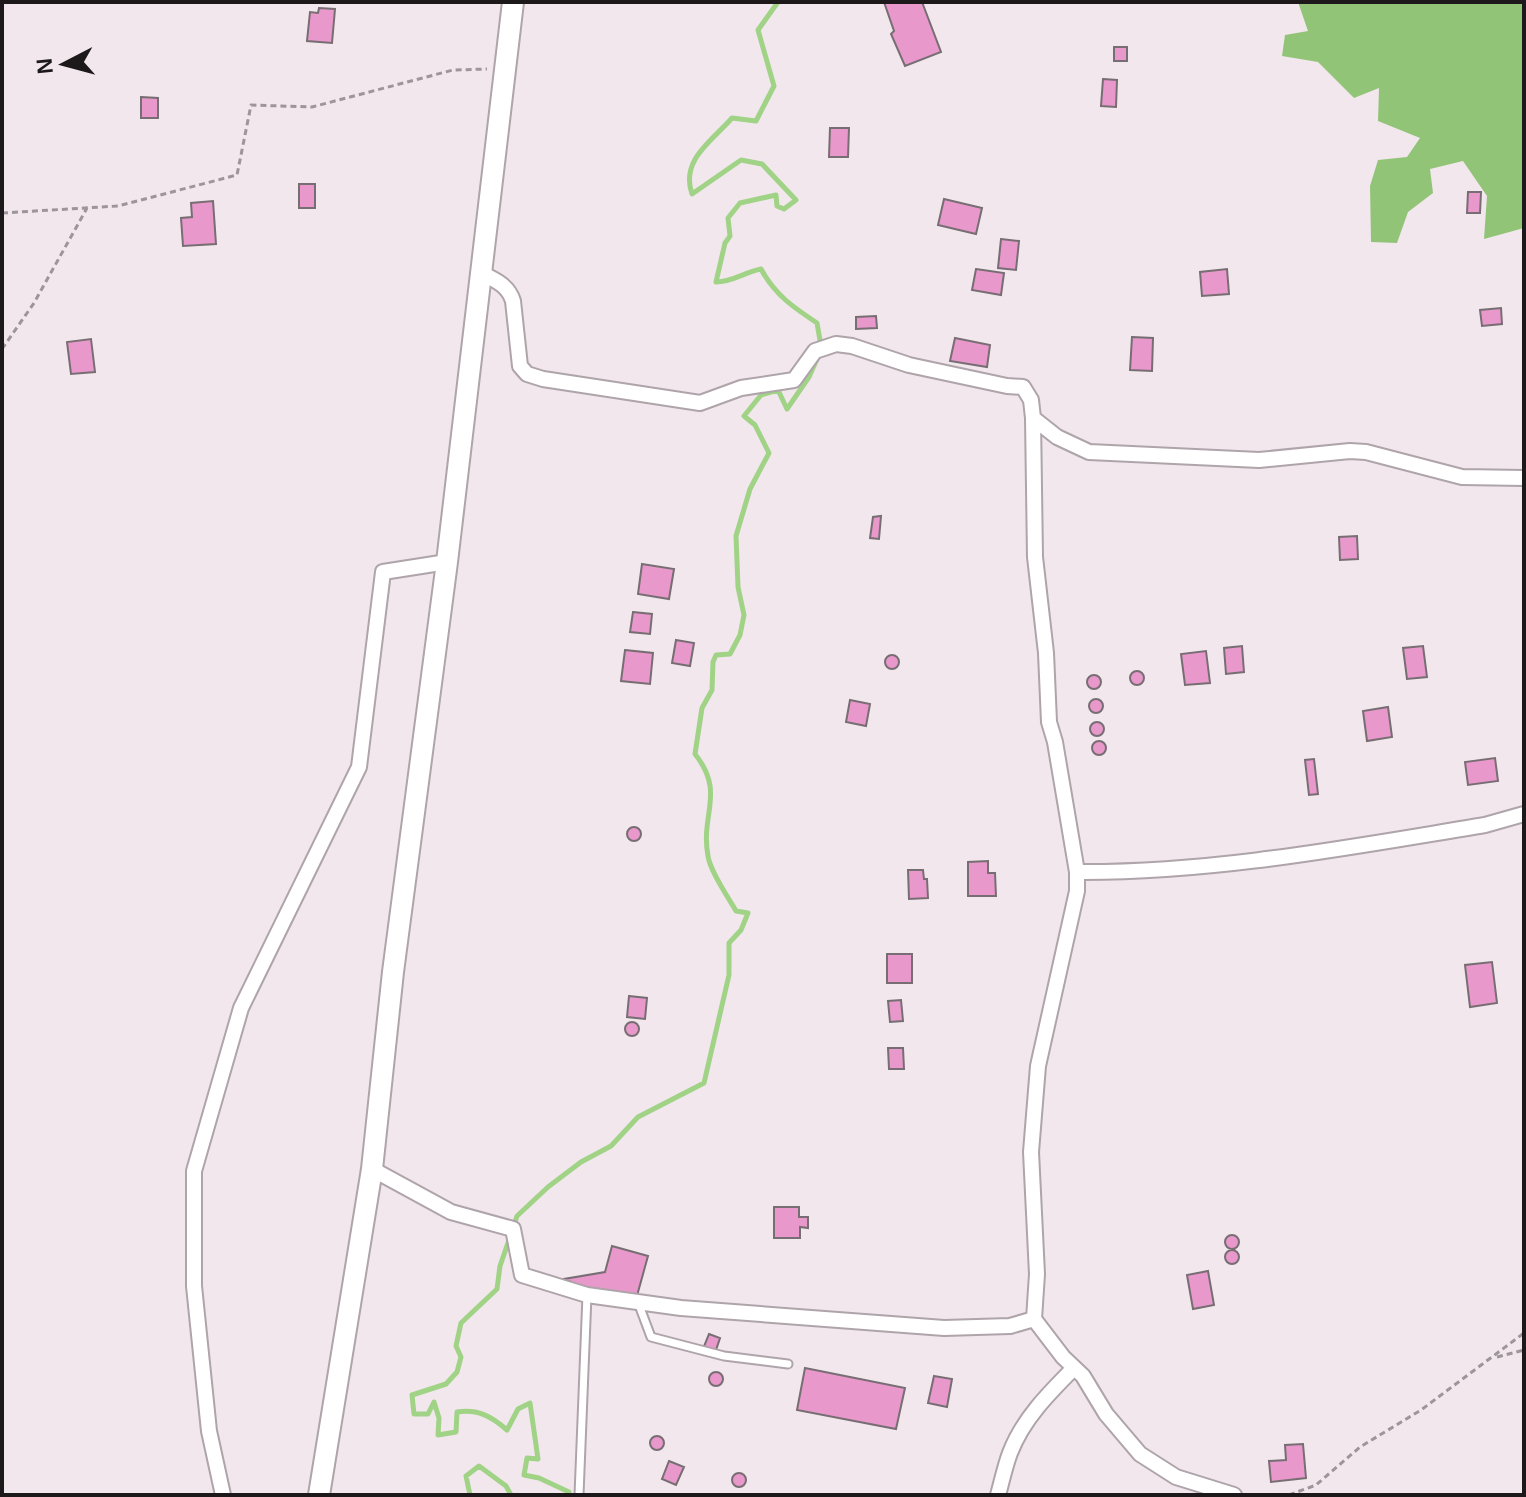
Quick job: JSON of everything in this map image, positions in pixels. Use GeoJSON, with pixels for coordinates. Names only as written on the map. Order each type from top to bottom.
{"type":"FeatureCollection","features":[{"type":"Feature","properties":{"kind":"main road"},"geometry":{"type":"LineString","coordinates":[[319,1495],[372,1169],[393,972],[447,562],[513,2]]}},
{"type":"Feature","properties":{"kind":"street"},"geometry":{"type":"LineString","coordinates":[[481,273],[510,291],[520,366],[527,374],[543,379],[700,403],[741,388],[794,380],[815,351],[836,344],[852,346],[909,365],[1023,387],[1031,400],[1033,418],[1035,557],[1046,653],[1049,722],[1077,872],[1077,891],[1037,1080],[1031,1152],[1037,1274],[1034,1319],[1083,1376],[1106,1414],[1140,1454],[1165,1467],[1176,1477],[1234,1495]]}},
{"type":"Feature","properties":{"kind":"street"},"geometry":{"type":"LineString","coordinates":[[1033,418],[1057,437],[1089,452],[1259,460],[1350,451],[1366,452],[1462,477],[1524,478]]}},
{"type":"Feature","properties":{"kind":"street"},"geometry":{"type":"LineString","coordinates":[[223,1495],[209,1431],[194,1286],[194,1171],[241,1008],[359,767],[383,572],[447,562]]}},
{"type":"Feature","properties":{"kind":"street"},"geometry":{"type":"LineString","coordinates":[[1077,872],[1131,872],[1227,863],[1485,825],[1524,814]]}},
{"type":"Feature","properties":{"kind":"street"},"geometry":{"type":"LineString","coordinates":[[372,1169],[451,1212],[513,1229],[522,1275],[587,1295],[639,1305],[944,1328],[1010,1326],[1034,1319]]}},
{"type":"Feature","properties":{"kind":"street"},"geometry":{"type":"LineString","coordinates":[[998,1495],[1010,1452],[1018,1437],[1043,1398],[1074,1368]]}},
{"type":"Feature","properties":{"kind":"lane"},"geometry":{"type":"LineString","coordinates":[[579,1495],[587,1295]]}},
{"type":"Feature","properties":{"kind":"lane"},"geometry":{"type":"LineString","coordinates":[[639,1305],[651,1337],[724,1356],[788,1364]]}},
{"type":"Feature","properties":{"kind":"path"},"geometry":{"type":"LineString","coordinates":[[2,213],[118,206],[237,175],[251,105],[312,107],[453,70],[503,68]]}},
{"type":"Feature","properties":{"kind":"path"},"geometry":{"type":"LineString","coordinates":[[2,349],[34,303],[87,208]]}},
{"type":"Feature","properties":{"kind":"path"},"geometry":{"type":"LineString","coordinates":[[1289,1495],[1316,1485],[1360,1447],[1421,1410],[1524,1333]]}},
{"type":"Feature","properties":{"kind":"path"},"geometry":{"type":"LineString","coordinates":[[1493,1357],[1524,1350]]}},
{"type":"Feature","properties":{"kind":"green space"},"geometry":{"type":"Polygon","coordinates":[[[1298,2],[1524,2],[1524,228],[1484,239],[1487,196],[1463,161],[1430,169],[1433,193],[1408,212],[1397,243],[1371,242],[1370,186],[1378,160],[1407,157],[1420,138],[1378,121],[1379,88],[1354,98],[1318,62],[1282,56],[1285,35],[1308,31],[1298,2]]]}},
{"type":"Feature","properties":{"kind":"building"},"geometry":{"type":"Polygon","coordinates":[[[884,2],[922,2],[941,52],[905,66],[891,34],[894,31],[884,2]]]}},
{"type":"Feature","properties":{"kind":"building"},"geometry":{"type":"Polygon","coordinates":[[[319,8],[335,9],[332,43],[307,41],[310,12],[318,13],[319,8]]]}},
{"type":"Feature","properties":{"kind":"building"},"geometry":{"type":"Polygon","coordinates":[[[1114,47],[1127,47],[1127,61],[1114,61],[1114,47]]]}},
{"type":"Feature","properties":{"kind":"building"},"geometry":{"type":"Polygon","coordinates":[[[1103,79],[1117,80],[1116,107],[1101,106],[1103,79]]]}},
{"type":"Feature","properties":{"kind":"building"},"geometry":{"type":"Polygon","coordinates":[[[141,97],[158,98],[158,118],[141,118],[141,97]]]}},
{"type":"Feature","properties":{"kind":"building"},"geometry":{"type":"Polygon","coordinates":[[[830,128],[849,128],[848,157],[829,157],[830,128]]]}},
{"type":"Feature","properties":{"kind":"building"},"geometry":{"type":"Polygon","coordinates":[[[299,184],[315,184],[315,208],[299,208],[299,184]]]}},
{"type":"Feature","properties":{"kind":"building"},"geometry":{"type":"Polygon","coordinates":[[[1468,192],[1481,192],[1480,213],[1467,213],[1468,192]]]}},
{"type":"Feature","properties":{"kind":"building"},"geometry":{"type":"Polygon","coordinates":[[[944,199],[982,208],[976,234],[938,225],[944,199]]]}},
{"type":"Feature","properties":{"kind":"building"},"geometry":{"type":"Polygon","coordinates":[[[213,201],[216,244],[183,246],[181,218],[192,217],[191,203],[213,201]]]}},
{"type":"Feature","properties":{"kind":"building"},"geometry":{"type":"Polygon","coordinates":[[[1001,239],[1019,241],[1016,270],[998,268],[1001,239]]]}},
{"type":"Feature","properties":{"kind":"building"},"geometry":{"type":"Polygon","coordinates":[[[976,269],[1004,273],[1001,295],[972,290],[976,269]]]}},
{"type":"Feature","properties":{"kind":"building"},"geometry":{"type":"Polygon","coordinates":[[[1227,269],[1229,294],[1202,296],[1200,272],[1227,269]]]}},
{"type":"Feature","properties":{"kind":"building"},"geometry":{"type":"Polygon","coordinates":[[[1501,308],[1502,324],[1482,326],[1480,310],[1501,308]]]}},
{"type":"Feature","properties":{"kind":"building"},"geometry":{"type":"Polygon","coordinates":[[[876,316],[877,328],[856,329],[856,317],[876,316]]]}},
{"type":"Feature","properties":{"kind":"building"},"geometry":{"type":"Polygon","coordinates":[[[1132,337],[1153,338],[1152,371],[1130,370],[1132,337]]]}},
{"type":"Feature","properties":{"kind":"building"},"geometry":{"type":"Polygon","coordinates":[[[955,338],[990,345],[987,367],[950,361],[955,338]]]}},
{"type":"Feature","properties":{"kind":"building"},"geometry":{"type":"Polygon","coordinates":[[[91,339],[95,372],[71,374],[67,342],[91,339]]]}},
{"type":"Feature","properties":{"kind":"building"},"geometry":{"type":"Polygon","coordinates":[[[881,516],[879,539],[870,538],[873,517],[881,516]]]}},
{"type":"Feature","properties":{"kind":"building"},"geometry":{"type":"Polygon","coordinates":[[[1357,536],[1358,559],[1340,560],[1339,537],[1357,536]]]}},
{"type":"Feature","properties":{"kind":"building"},"geometry":{"type":"Polygon","coordinates":[[[642,564],[674,569],[669,599],[638,594],[642,564]]]}},
{"type":"Feature","properties":{"kind":"building"},"geometry":{"type":"Polygon","coordinates":[[[633,612],[652,614],[650,634],[630,632],[633,612]]]}},
{"type":"Feature","properties":{"kind":"building"},"geometry":{"type":"Polygon","coordinates":[[[676,640],[694,643],[690,666],[672,663],[676,640]]]}},
{"type":"Feature","properties":{"kind":"building"},"geometry":{"type":"Polygon","coordinates":[[[1242,646],[1244,672],[1226,674],[1224,648],[1242,646]]]}},
{"type":"Feature","properties":{"kind":"building"},"geometry":{"type":"Polygon","coordinates":[[[1423,646],[1427,677],[1407,679],[1403,648],[1423,646]]]}},
{"type":"Feature","properties":{"kind":"building"},"geometry":{"type":"Polygon","coordinates":[[[625,650],[653,653],[650,684],[621,681],[625,650]]]}},
{"type":"Feature","properties":{"kind":"building"},"geometry":{"type":"Polygon","coordinates":[[[1206,651],[1210,683],[1185,685],[1181,654],[1206,651]]]}},
{"type":"Feature","properties":{"kind":"building"},"geometry":{"type":"Polygon","coordinates":[[[892,655],[899,662],[892,669],[885,662],[892,655]]]}},
{"type":"Feature","properties":{"kind":"building"},"geometry":{"type":"Polygon","coordinates":[[[1137,671],[1144,678],[1137,685],[1130,678],[1137,671]]]}},
{"type":"Feature","properties":{"kind":"building"},"geometry":{"type":"Polygon","coordinates":[[[1094,675],[1101,682],[1094,689],[1087,682],[1094,675]]]}},
{"type":"Feature","properties":{"kind":"building"},"geometry":{"type":"Polygon","coordinates":[[[1096,699],[1103,706],[1096,713],[1089,706],[1096,699]]]}},
{"type":"Feature","properties":{"kind":"building"},"geometry":{"type":"Polygon","coordinates":[[[850,700],[870,704],[866,726],[846,722],[850,700]]]}},
{"type":"Feature","properties":{"kind":"building"},"geometry":{"type":"Polygon","coordinates":[[[1388,707],[1392,737],[1367,741],[1363,711],[1388,707]]]}},
{"type":"Feature","properties":{"kind":"building"},"geometry":{"type":"Polygon","coordinates":[[[1097,722],[1104,729],[1097,736],[1090,729],[1097,722]]]}},
{"type":"Feature","properties":{"kind":"building"},"geometry":{"type":"Polygon","coordinates":[[[1099,741],[1106,748],[1099,755],[1092,748],[1099,741]]]}},
{"type":"Feature","properties":{"kind":"building"},"geometry":{"type":"Polygon","coordinates":[[[1495,758],[1498,781],[1468,785],[1465,762],[1495,758]]]}},
{"type":"Feature","properties":{"kind":"building"},"geometry":{"type":"Polygon","coordinates":[[[1314,759],[1318,794],[1309,795],[1305,760],[1314,759]]]}},
{"type":"Feature","properties":{"kind":"building"},"geometry":{"type":"Polygon","coordinates":[[[634,827],[641,834],[634,841],[627,834],[634,827]]]}},
{"type":"Feature","properties":{"kind":"building"},"geometry":{"type":"Polygon","coordinates":[[[988,861],[988,873],[995,873],[996,896],[968,896],[968,862],[988,861]]]}},
{"type":"Feature","properties":{"kind":"building"},"geometry":{"type":"Polygon","coordinates":[[[908,870],[923,870],[928,898],[909,899],[908,870]]]}},
{"type":"Feature","properties":{"kind":"building"},"geometry":{"type":"Polygon","coordinates":[[[887,954],[912,954],[912,983],[887,983],[887,954]]]}},
{"type":"Feature","properties":{"kind":"building"},"geometry":{"type":"Polygon","coordinates":[[[1492,962],[1497,1003],[1470,1007],[1465,965],[1492,962]]]}},
{"type":"Feature","properties":{"kind":"building"},"geometry":{"type":"Polygon","coordinates":[[[629,996],[647,998],[645,1019],[627,1017],[629,996]]]}},
{"type":"Feature","properties":{"kind":"building"},"geometry":{"type":"Polygon","coordinates":[[[901,1000],[903,1021],[890,1022],[888,1001],[901,1000]]]}},
{"type":"Feature","properties":{"kind":"building"},"geometry":{"type":"Polygon","coordinates":[[[632,1022],[639,1029],[632,1036],[625,1029],[632,1022]]]}},
{"type":"Feature","properties":{"kind":"building"},"geometry":{"type":"Polygon","coordinates":[[[888,1048],[903,1048],[904,1069],[889,1069],[888,1048]]]}},
{"type":"Feature","properties":{"kind":"building"},"geometry":{"type":"Polygon","coordinates":[[[774,1207],[799,1207],[799,1217],[808,1217],[808,1228],[800,1227],[800,1238],[774,1238],[774,1207]]]}},
{"type":"Feature","properties":{"kind":"building"},"geometry":{"type":"Polygon","coordinates":[[[1232,1235],[1239,1242],[1232,1249],[1225,1242],[1232,1235]]]}},
{"type":"Feature","properties":{"kind":"building"},"geometry":{"type":"Polygon","coordinates":[[[612,1246],[648,1256],[635,1303],[599,1294],[564,1279],[605,1272],[612,1246]]]}},
{"type":"Feature","properties":{"kind":"building"},"geometry":{"type":"Polygon","coordinates":[[[1232,1250],[1239,1257],[1232,1264],[1225,1257],[1232,1250]]]}},
{"type":"Feature","properties":{"kind":"building"},"geometry":{"type":"Polygon","coordinates":[[[1208,1271],[1214,1305],[1193,1309],[1187,1275],[1208,1271]]]}},
{"type":"Feature","properties":{"kind":"building"},"geometry":{"type":"Polygon","coordinates":[[[709,1334],[720,1338],[715,1353],[703,1349],[709,1334]]]}},
{"type":"Feature","properties":{"kind":"building"},"geometry":{"type":"Polygon","coordinates":[[[805,1368],[905,1388],[896,1429],[797,1410],[805,1368]]]}},
{"type":"Feature","properties":{"kind":"building"},"geometry":{"type":"Polygon","coordinates":[[[716,1372],[723,1379],[716,1386],[709,1379],[716,1372]]]}},
{"type":"Feature","properties":{"kind":"building"},"geometry":{"type":"Polygon","coordinates":[[[934,1376],[952,1379],[947,1407],[928,1403],[934,1376]]]}},
{"type":"Feature","properties":{"kind":"building"},"geometry":{"type":"Polygon","coordinates":[[[657,1436],[664,1443],[657,1450],[650,1443],[657,1436]]]}},
{"type":"Feature","properties":{"kind":"building"},"geometry":{"type":"Polygon","coordinates":[[[1303,1444],[1306,1478],[1271,1482],[1269,1461],[1286,1460],[1285,1445],[1303,1444]]]}},
{"type":"Feature","properties":{"kind":"building"},"geometry":{"type":"Polygon","coordinates":[[[669,1461],[684,1467],[676,1485],[662,1479],[669,1461]]]}},
{"type":"Feature","properties":{"kind":"building"},"geometry":{"type":"Polygon","coordinates":[[[739,1473],[746,1480],[739,1487],[732,1480],[739,1473]]]}},
{"type":"Feature","properties":{"kind":"waterway"},"geometry":{"type":"LineString","coordinates":[[778,2],[758,30],[774,86],[756,121],[732,118],[707,143],[694,161],[689,182],[692,194],[741,160],[762,164],[796,200],[784,209],[777,206],[776,195],[740,203],[728,218],[730,236],[725,243],[716,282],[761,269],[792,306],[817,323],[821,346]]}},
{"type":"Feature","properties":{"kind":"waterway"},"geometry":{"type":"LineString","coordinates":[[513,1228],[517,1216],[548,1187],[581,1162],[611,1146],[638,1117],[704,1083],[729,975],[729,943],[741,930],[748,913],[736,911],[709,862],[706,841],[711,792],[704,768],[695,754],[702,708],[712,690],[713,662],[716,655],[730,654],[740,635],[744,615],[738,587],[736,536],[750,489],[769,453],[755,425],[744,416],[761,395],[778,390],[787,409],[809,377],[817,359]]}},
{"type":"Feature","properties":{"kind":"waterway"},"geometry":{"type":"LineString","coordinates":[[510,1237],[500,1266],[497,1289],[461,1323],[456,1346],[461,1357],[457,1372],[446,1384],[412,1395],[414,1414],[428,1414],[434,1402],[439,1418],[438,1435],[456,1432],[457,1412],[465,1411],[484,1415],[507,1430],[518,1409],[530,1403],[538,1459],[527,1458],[524,1475],[539,1478],[569,1492],[568,1495]]}},
{"type":"Feature","properties":{"kind":"waterway"},"geometry":{"type":"LineString","coordinates":[[470,1495],[466,1476],[479,1466],[506,1486],[511,1495]]}}]}
